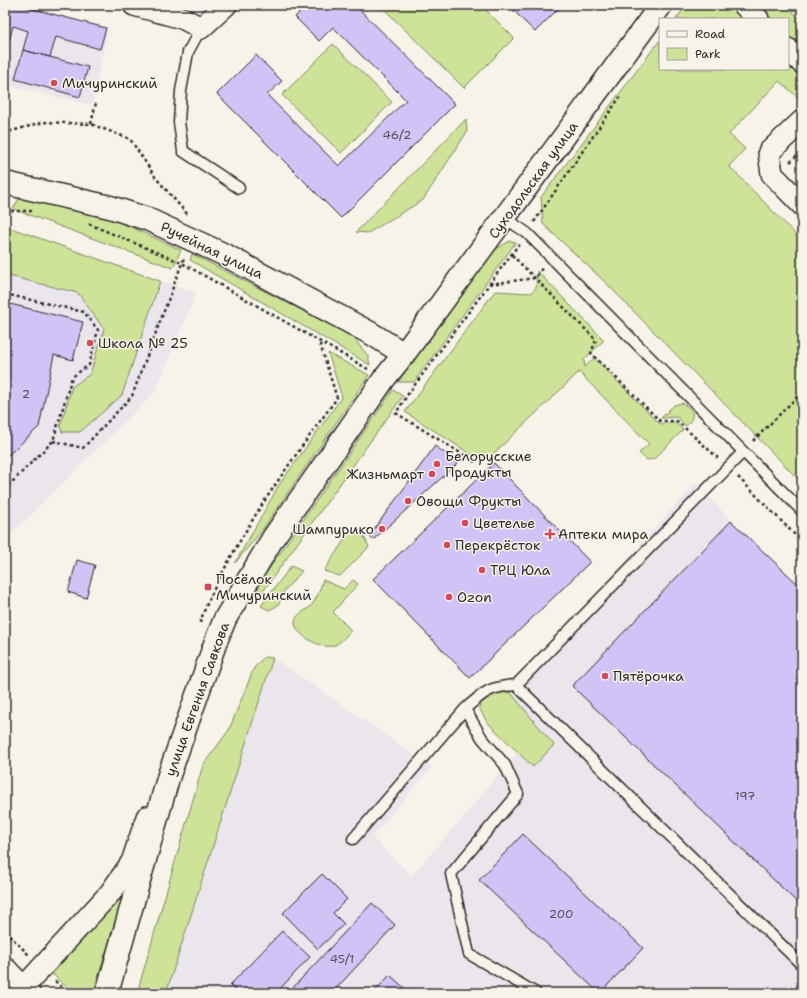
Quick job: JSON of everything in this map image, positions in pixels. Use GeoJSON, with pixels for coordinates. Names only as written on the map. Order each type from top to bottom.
{"type":"FeatureCollection","features":[{"type":"Feature","properties":{"kind":"main road","name":"Суходольская улица"},"geometry":{"type":"LineString","coordinates":[[404,354],[661,5]]}},
{"type":"Feature","properties":{"kind":"main road","name":"Ручейная улица"},"geometry":{"type":"LineString","coordinates":[[5,183],[110,207],[147,219],[223,254],[372,334],[404,354]]}},
{"type":"Feature","properties":{"kind":"main road","name":"улица Евгения Савкова"},"geometry":{"type":"LineString","coordinates":[[107,993],[170,775],[216,641],[231,609],[273,538],[384,379],[404,354]]}},
{"type":"Feature","properties":{"kind":"street"},"geometry":{"type":"LineString","coordinates":[[134,5],[182,18],[201,28],[226,5]]}},
{"type":"Feature","properties":{"kind":"street"},"geometry":{"type":"LineString","coordinates":[[744,5],[757,18]]}},
{"type":"Feature","properties":{"kind":"street"},"geometry":{"type":"LineString","coordinates":[[789,50],[802,63]]}},
{"type":"Feature","properties":{"kind":"street"},"geometry":{"type":"LineString","coordinates":[[801,123],[769,152],[772,174],[802,205]]}},
{"type":"Feature","properties":{"kind":"street"},"geometry":{"type":"LineString","coordinates":[[5,968],[26,990],[111,892],[132,862],[158,786],[170,775]]}},
{"type":"Feature","properties":{"kind":"lane"},"geometry":{"type":"LineString","coordinates":[[201,28],[188,52],[181,91],[179,122],[183,151],[239,188]]}},
{"type":"Feature","properties":{"kind":"lane"},"geometry":{"type":"LineString","coordinates":[[505,218],[527,233],[802,510]]}},
{"type":"Feature","properties":{"kind":"lane"},"geometry":{"type":"LineString","coordinates":[[353,838],[465,709],[483,693],[499,686],[516,685],[727,466],[743,452]]}},
{"type":"Feature","properties":{"kind":"lane"},"geometry":{"type":"LineString","coordinates":[[516,685],[802,965]]}},
{"type":"Feature","properties":{"kind":"lane"},"geometry":{"type":"LineString","coordinates":[[465,709],[482,738],[505,765],[518,794],[451,874],[468,954],[536,993]]}},
{"type":"Feature","properties":{"kind":"path"},"geometry":{"type":"LineString","coordinates":[[475,462],[396,413],[408,394],[512,255],[624,91]]}},
{"type":"Feature","properties":{"kind":"path"},"geometry":{"type":"LineString","coordinates":[[91,124],[96,103]]}},
{"type":"Feature","properties":{"kind":"path"},"geometry":{"type":"LineString","coordinates":[[5,142],[8,132],[44,122],[91,124],[130,139],[156,178],[197,225],[132,396],[83,448],[53,441]]}},
{"type":"Feature","properties":{"kind":"path"},"geometry":{"type":"LineString","coordinates":[[5,211],[36,211]]}},
{"type":"Feature","properties":{"kind":"path"},"geometry":{"type":"LineString","coordinates":[[88,224],[182,263],[319,341],[408,394]]}},
{"type":"Feature","properties":{"kind":"path"},"geometry":{"type":"LineString","coordinates":[[512,255],[596,340],[591,353],[660,420],[677,420],[727,466],[802,542]]}},
{"type":"Feature","properties":{"kind":"path"},"geometry":{"type":"LineString","coordinates":[[490,284],[535,278],[551,257]]}},
{"type":"Feature","properties":{"kind":"path"},"geometry":{"type":"LineString","coordinates":[[5,294],[84,312],[98,330],[88,365],[72,377],[53,441],[5,490]]}},
{"type":"Feature","properties":{"kind":"path"},"geometry":{"type":"LineString","coordinates":[[750,444],[802,392]]}},
{"type":"Feature","properties":{"kind":"shaded area"},"geometry":{"type":"Polygon","coordinates":[[[5,5],[11,5],[108,27],[92,105],[5,85],[5,5]]]}},
{"type":"Feature","properties":{"kind":"shaded area","name":"Школа № 25"},"geometry":{"type":"Polygon","coordinates":[[[5,226],[196,293],[155,392],[5,540],[5,226]]]}},
{"type":"Feature","properties":{"kind":"shaded area"},"geometry":{"type":"Polygon","coordinates":[[[695,484],[702,489],[731,521],[802,588],[802,993],[166,993],[273,658],[432,767],[372,837],[411,876],[473,806],[505,765],[517,754],[499,719],[499,686],[529,668],[695,484]]]}},
{"type":"Feature","properties":{"kind":"green space"},"geometry":{"type":"Polygon","coordinates":[[[380,5],[481,5],[514,38],[464,88],[380,5]]]}},
{"type":"Feature","properties":{"kind":"green space"},"geometry":{"type":"Polygon","coordinates":[[[687,5],[729,5],[742,18],[677,18],[687,5]]]}},
{"type":"Feature","properties":{"kind":"green space"},"geometry":{"type":"Polygon","coordinates":[[[758,5],[786,5],[802,21],[802,49],[789,36],[789,18],[771,18],[758,5]]]}},
{"type":"Feature","properties":{"kind":"green space"},"geometry":{"type":"Polygon","coordinates":[[[659,41],[659,70],[789,70],[789,66],[802,79],[802,101],[779,81],[729,134],[745,149],[729,166],[802,241],[802,483],[605,282],[543,224],[541,197],[659,41]]]}},
{"type":"Feature","properties":{"kind":"green space"},"geometry":{"type":"Polygon","coordinates":[[[333,44],[392,102],[341,153],[282,95],[333,44]]]}},
{"type":"Feature","properties":{"kind":"green space"},"geometry":{"type":"Polygon","coordinates":[[[466,119],[467,132],[423,200],[368,233],[356,232],[466,119]]]}},
{"type":"Feature","properties":{"kind":"green space"},"geometry":{"type":"Polygon","coordinates":[[[35,197],[118,221],[181,250],[173,268],[13,209],[18,200],[35,197]]]}},
{"type":"Feature","properties":{"kind":"green space"},"geometry":{"type":"Polygon","coordinates":[[[5,226],[160,281],[122,395],[80,432],[62,432],[60,426],[72,387],[90,374],[104,329],[78,293],[5,275],[5,226]]]}},
{"type":"Feature","properties":{"kind":"green space"},"geometry":{"type":"Polygon","coordinates":[[[510,241],[516,242],[414,382],[398,382],[486,260],[494,250],[510,241]]]}},
{"type":"Feature","properties":{"kind":"green space"},"geometry":{"type":"Polygon","coordinates":[[[192,254],[352,336],[368,356],[370,365],[190,260],[192,254]]]}},
{"type":"Feature","properties":{"kind":"green space"},"geometry":{"type":"Polygon","coordinates":[[[537,271],[604,340],[584,360],[585,367],[594,358],[660,424],[675,422],[683,430],[654,459],[647,460],[639,453],[649,444],[579,372],[491,456],[472,455],[405,412],[495,291],[531,293],[536,288],[537,271]]]}},
{"type":"Feature","properties":{"kind":"green space"},"geometry":{"type":"Polygon","coordinates":[[[328,353],[369,375],[260,533],[235,563],[279,485],[342,397],[328,353]]]}},
{"type":"Feature","properties":{"kind":"green space"},"geometry":{"type":"Polygon","coordinates":[[[393,390],[403,396],[256,601],[255,595],[262,579],[393,390]]]}},
{"type":"Feature","properties":{"kind":"green space"},"geometry":{"type":"Polygon","coordinates":[[[682,403],[691,410],[692,413],[691,419],[686,426],[677,417],[661,418],[674,405],[682,403]]]}},
{"type":"Feature","properties":{"kind":"green space"},"geometry":{"type":"Polygon","coordinates":[[[360,528],[369,547],[340,576],[324,571],[350,531],[360,528]]]}},
{"type":"Feature","properties":{"kind":"green space"},"geometry":{"type":"Polygon","coordinates":[[[291,566],[302,571],[284,591],[282,599],[277,606],[269,610],[261,606],[291,566]]]}},
{"type":"Feature","properties":{"kind":"green space"},"geometry":{"type":"Polygon","coordinates":[[[323,580],[344,589],[353,580],[358,584],[333,612],[351,630],[340,642],[332,646],[321,645],[309,640],[298,631],[295,621],[299,614],[311,606],[318,594],[323,580]]]}},
{"type":"Feature","properties":{"kind":"green space"},"geometry":{"type":"Polygon","coordinates":[[[264,657],[273,658],[166,993],[137,993],[203,765],[229,730],[254,668],[264,657]]]}},
{"type":"Feature","properties":{"kind":"green space"},"geometry":{"type":"Polygon","coordinates":[[[510,692],[554,745],[533,767],[487,722],[479,708],[482,699],[492,694],[510,692]]]}},
{"type":"Feature","properties":{"kind":"green space"},"geometry":{"type":"Polygon","coordinates":[[[125,891],[93,993],[73,993],[51,973],[125,891]]]}},
{"type":"Feature","properties":{"kind":"building"},"geometry":{"type":"Polygon","coordinates":[[[5,5],[18,5],[106,28],[100,49],[56,37],[50,57],[23,50],[28,31],[13,26],[5,56],[5,5]]]}},
{"type":"Feature","properties":{"kind":"building"},"geometry":{"type":"Polygon","coordinates":[[[307,5],[355,5],[455,104],[341,218],[217,94],[256,55],[282,81],[267,95],[339,166],[406,100],[333,27],[319,41],[295,17],[307,5]]]}},
{"type":"Feature","properties":{"kind":"building"},"geometry":{"type":"Polygon","coordinates":[[[508,5],[562,5],[535,32],[508,5]]]}},
{"type":"Feature","properties":{"kind":"building"},"geometry":{"type":"Polygon","coordinates":[[[23,50],[88,67],[80,97],[15,79],[23,50]]]}},
{"type":"Feature","properties":{"kind":"building"},"geometry":{"type":"Polygon","coordinates":[[[6,303],[83,322],[73,360],[54,355],[39,427],[5,458],[5,307],[6,303]]]}},
{"type":"Feature","properties":{"kind":"building"},"geometry":{"type":"Polygon","coordinates":[[[435,446],[458,463],[373,540],[369,536],[435,446]]]}},
{"type":"Feature","properties":{"kind":"building","name":"ТРЦ Юла"},"geometry":{"type":"Polygon","coordinates":[[[494,463],[590,562],[470,678],[373,579],[494,463]]]}},
{"type":"Feature","properties":{"kind":"building"},"geometry":{"type":"Polygon","coordinates":[[[731,521],[802,588],[802,907],[572,686],[731,521]]]}},
{"type":"Feature","properties":{"kind":"building"},"geometry":{"type":"Polygon","coordinates":[[[77,560],[95,565],[86,598],[68,592],[77,560]]]}},
{"type":"Feature","properties":{"kind":"building"},"geometry":{"type":"Polygon","coordinates":[[[523,834],[643,948],[600,993],[479,880],[523,834]]]}},
{"type":"Feature","properties":{"kind":"building"},"geometry":{"type":"Polygon","coordinates":[[[322,874],[347,899],[333,913],[344,924],[318,949],[283,913],[322,874]]]}},
{"type":"Feature","properties":{"kind":"building"},"geometry":{"type":"Polygon","coordinates":[[[372,903],[395,925],[332,993],[288,993],[372,903]]]}},
{"type":"Feature","properties":{"kind":"building"},"geometry":{"type":"Polygon","coordinates":[[[282,931],[310,957],[276,993],[239,993],[230,985],[282,931]]]}},
{"type":"Feature","properties":{"kind":"building"},"geometry":{"type":"Polygon","coordinates":[[[390,975],[410,993],[373,993],[390,975]]]}},
{"type":"Feature","properties":{"kind":"place","name":"Мичуринский"},"geometry":{"type":"Point","coordinates":[54,83]}},
{"type":"Feature","properties":{"kind":"place","name":"Школа № 25"},"geometry":{"type":"Point","coordinates":[90,343]}},
{"type":"Feature","properties":{"kind":"place","name":"Белорусские Продукты"},"geometry":{"type":"Point","coordinates":[437,464]}},
{"type":"Feature","properties":{"kind":"place","name":"Жизньмарт"},"geometry":{"type":"Point","coordinates":[432,474]}},
{"type":"Feature","properties":{"kind":"place","name":"Овощи Фрукты"},"geometry":{"type":"Point","coordinates":[408,501]}},
{"type":"Feature","properties":{"kind":"place","name":"Цветелье"},"geometry":{"type":"Point","coordinates":[465,523]}},
{"type":"Feature","properties":{"kind":"place","name":"Шампурико"},"geometry":{"type":"Point","coordinates":[382,529]}},
{"type":"Feature","properties":{"kind":"place","name":"Аптеки мира"},"geometry":{"type":"Point","coordinates":[550,534]}},
{"type":"Feature","properties":{"kind":"place","name":"Перекрёсток"},"geometry":{"type":"Point","coordinates":[447,545]}},
{"type":"Feature","properties":{"kind":"place","name":"ТРЦ Юла"},"geometry":{"type":"Point","coordinates":[482,570]}},
{"type":"Feature","properties":{"kind":"place","name":"Посёлок Мичуринский"},"geometry":{"type":"Point","coordinates":[208,587]}},
{"type":"Feature","properties":{"kind":"place","name":"Ozon"},"geometry":{"type":"Point","coordinates":[449,597]}},
{"type":"Feature","properties":{"kind":"place","name":"Пятёрочка"},"geometry":{"type":"Point","coordinates":[605,676]}}]}
